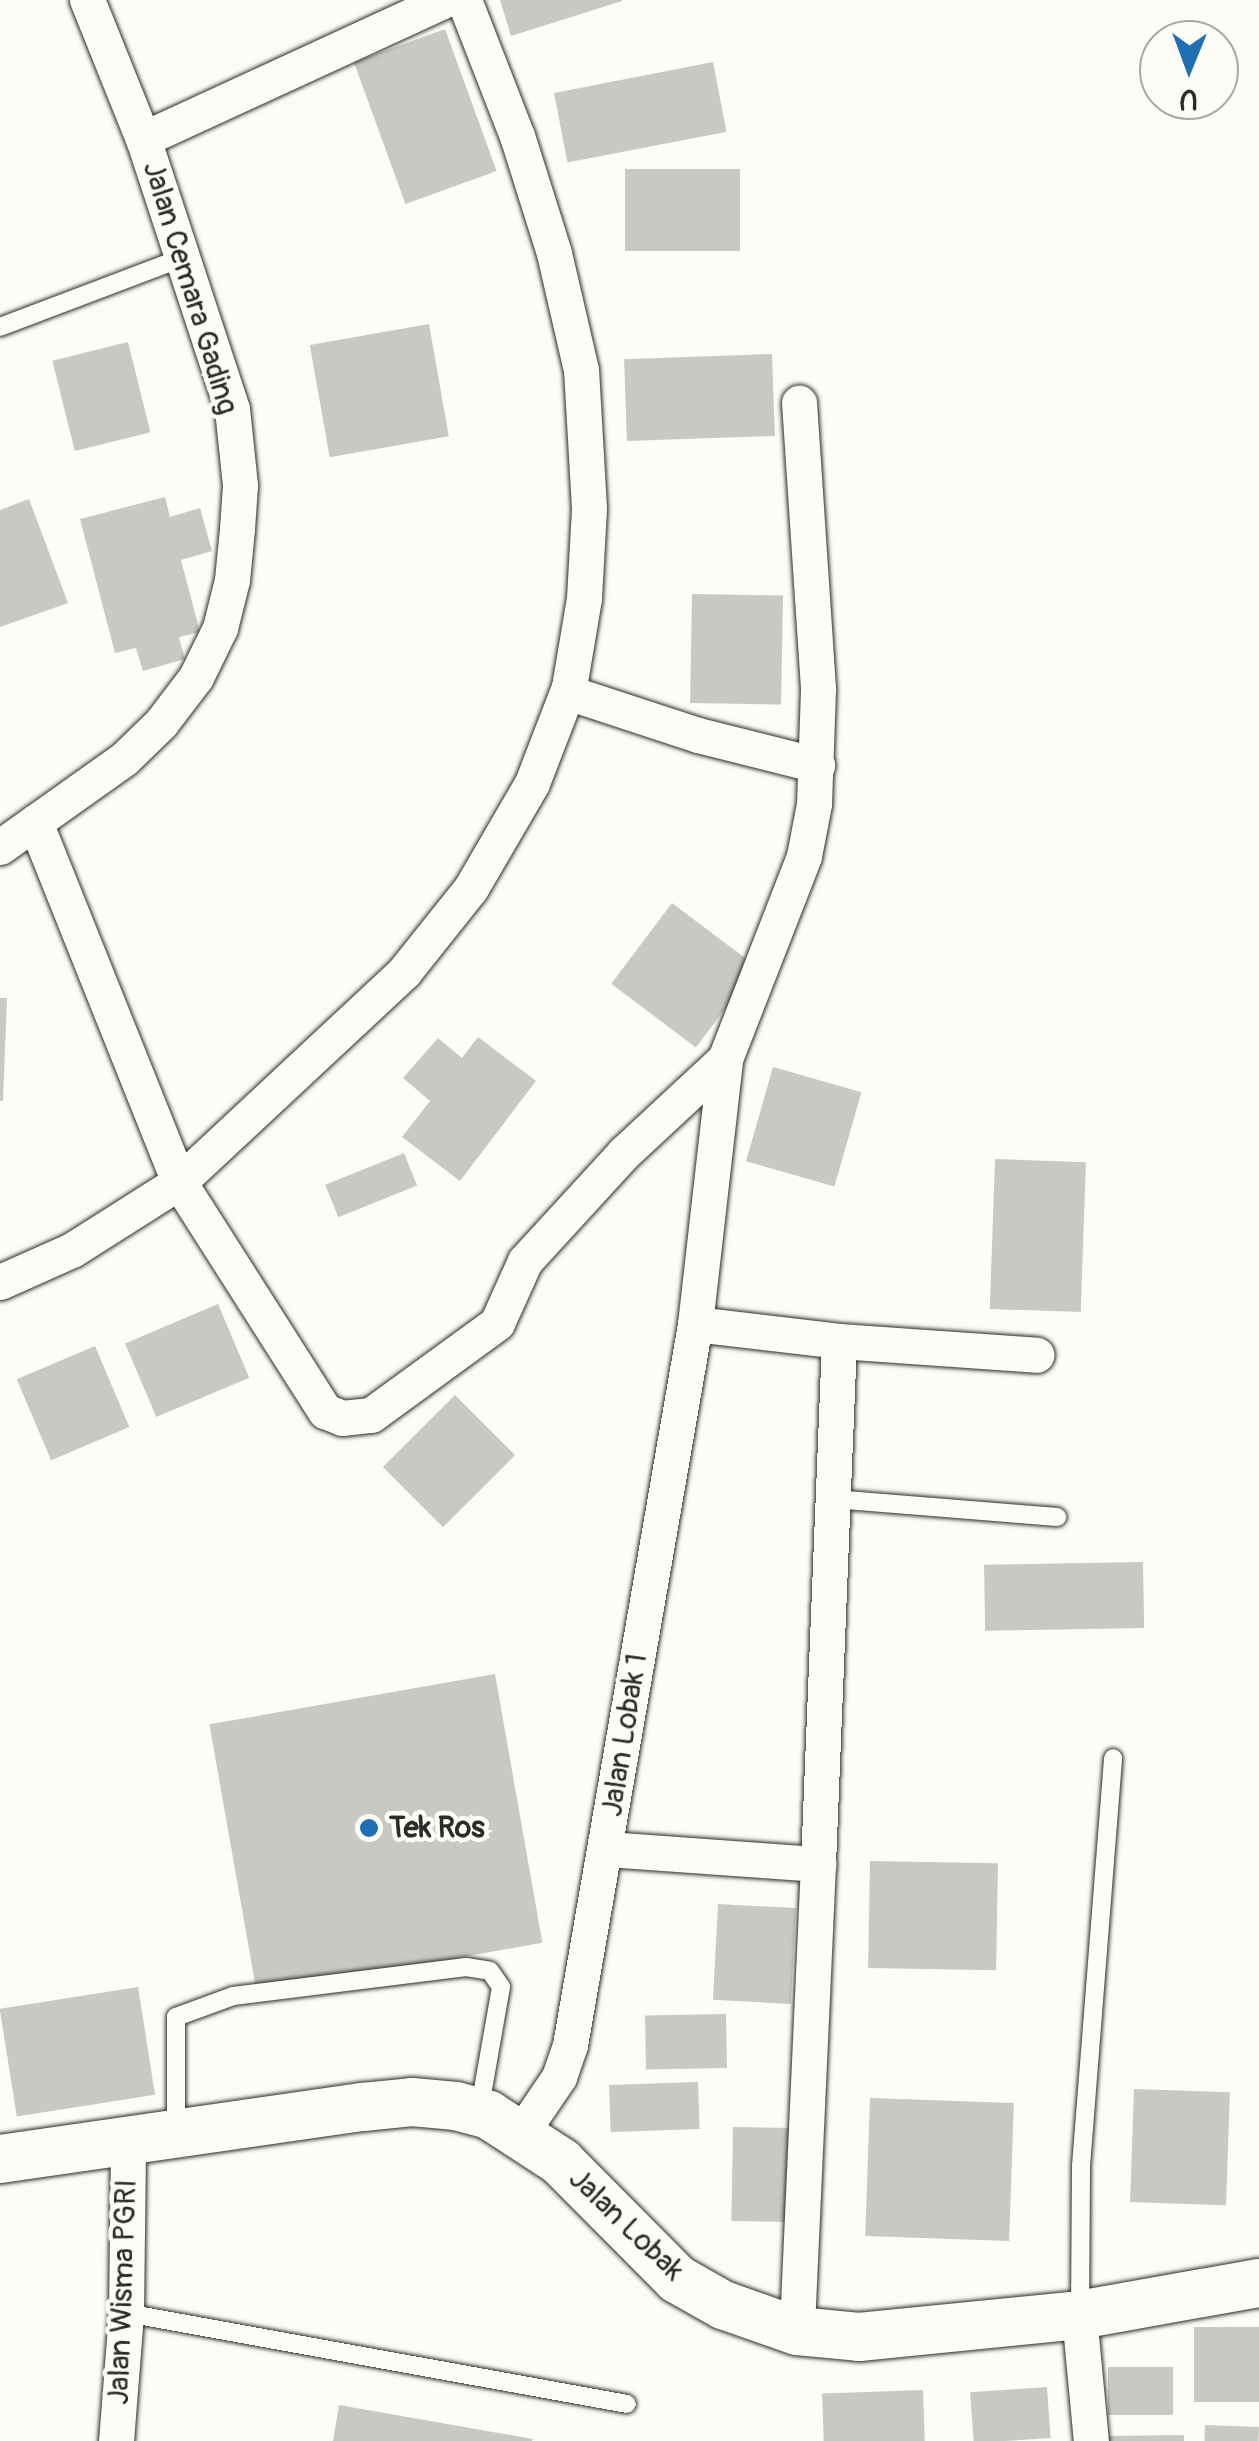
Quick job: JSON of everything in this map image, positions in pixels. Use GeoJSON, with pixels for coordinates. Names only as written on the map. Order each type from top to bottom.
{"type":"FeatureCollection","features":[{"type":"Feature","properties":{"kind":"main road","name":"Jalan Lobak"},"geometry":{"type":"LineString","coordinates":[[0,2158],[412,2102],[500,2122],[560,2162],[677,2279],[755,2319],[796,2331],[859,2337],[1080,2315],[1259,2283]]}},
{"type":"Feature","properties":{"kind":"street","name":"Jalan Cemara Gading"},"geometry":{"type":"LineString","coordinates":[[0,846],[94,782],[161,724],[196,678],[220,628],[232,580],[238,529],[238,454],[232,409],[143,139],[86,0]]}},
{"type":"Feature","properties":{"kind":"street"},"geometry":{"type":"LineString","coordinates":[[143,139],[444,0]]}},
{"type":"Feature","properties":{"kind":"street"},"geometry":{"type":"LineString","coordinates":[[0,1282],[72,1250],[178,1182],[404,972],[471,888],[532,783],[569,687],[584,598],[590,508],[581,370],[554,253],[528,169],[464,0]]}},
{"type":"Feature","properties":{"kind":"street"},"geometry":{"type":"LineString","coordinates":[[35,822],[178,1182],[325,1411],[342,1418],[364,1418],[498,1323],[525,1260],[624,1153],[725,1058],[804,856],[817,765],[818,688],[799,403]]}},
{"type":"Feature","properties":{"kind":"street"},"geometry":{"type":"LineString","coordinates":[[569,687],[576,696],[698,736],[817,765]]}},
{"type":"Feature","properties":{"kind":"street","name":"Jalan Lobak 1"},"geometry":{"type":"LineString","coordinates":[[500,2122],[559,2077],[570,2045],[695,1324],[725,1058]]}},
{"type":"Feature","properties":{"kind":"street"},"geometry":{"type":"LineString","coordinates":[[695,1324],[1037,1355]]}},
{"type":"Feature","properties":{"kind":"street"},"geometry":{"type":"LineString","coordinates":[[796,2331],[839,1340]]}},
{"type":"Feature","properties":{"kind":"street"},"geometry":{"type":"LineString","coordinates":[[607,1849],[818,1864]]}},
{"type":"Feature","properties":{"kind":"street","name":"Jalan Wisma PGRI"},"geometry":{"type":"LineString","coordinates":[[116,2441],[126,2313],[128,2143]]}},
{"type":"Feature","properties":{"kind":"street"},"geometry":{"type":"LineString","coordinates":[[1080,2315],[1091,2441]]}},
{"type":"Feature","properties":{"kind":"lane"},"geometry":{"type":"LineString","coordinates":[[0,327],[182,258]]}},
{"type":"Feature","properties":{"kind":"lane"},"geometry":{"type":"LineString","coordinates":[[832,1499],[1056,1517]]}},
{"type":"Feature","properties":{"kind":"lane"},"geometry":{"type":"LineString","coordinates":[[1080,2315],[1082,2166],[1113,1758]]}},
{"type":"Feature","properties":{"kind":"lane"},"geometry":{"type":"LineString","coordinates":[[176,2136],[176,2018],[233,1996],[466,1967],[490,1971],[501,1987],[500,2122]]}},
{"type":"Feature","properties":{"kind":"lane"},"geometry":{"type":"LineString","coordinates":[[126,2313],[626,2404]]}},
{"type":"Feature","properties":{"kind":"building"},"geometry":{"type":"Polygon","coordinates":[[[500,0],[622,0],[622,1],[511,36],[500,0]]]}},
{"type":"Feature","properties":{"kind":"building"},"geometry":{"type":"Polygon","coordinates":[[[445,29],[497,171],[405,204],[354,62],[445,29]]]}},
{"type":"Feature","properties":{"kind":"building"},"geometry":{"type":"Polygon","coordinates":[[[713,62],[727,132],[568,163],[554,93],[713,62]]]}},
{"type":"Feature","properties":{"kind":"building"},"geometry":{"type":"Polygon","coordinates":[[[625,169],[740,169],[740,251],[625,251],[625,169]]]}},
{"type":"Feature","properties":{"kind":"building"},"geometry":{"type":"Polygon","coordinates":[[[429,324],[449,436],[330,457],[310,345],[429,324]]]}},
{"type":"Feature","properties":{"kind":"building"},"geometry":{"type":"Polygon","coordinates":[[[128,342],[150,432],[75,451],[52,361],[128,342]]]}},
{"type":"Feature","properties":{"kind":"building"},"geometry":{"type":"Polygon","coordinates":[[[772,354],[775,436],[627,441],[624,359],[772,354]]]}},
{"type":"Feature","properties":{"kind":"building"},"geometry":{"type":"Polygon","coordinates":[[[165,497],[170,517],[200,508],[212,551],[181,560],[200,632],[179,637],[185,659],[143,671],[136,648],[115,653],[80,519],[165,497]]]}},
{"type":"Feature","properties":{"kind":"building"},"geometry":{"type":"Polygon","coordinates":[[[29,499],[68,603],[0,627],[0,510],[29,499]]]}},
{"type":"Feature","properties":{"kind":"building"},"geometry":{"type":"Polygon","coordinates":[[[692,594],[783,596],[781,705],[690,703],[692,594]]]}},
{"type":"Feature","properties":{"kind":"building"},"geometry":{"type":"Polygon","coordinates":[[[672,903],[757,967],[696,1047],[611,984],[672,903]]]}},
{"type":"Feature","properties":{"kind":"building"},"geometry":{"type":"Polygon","coordinates":[[[0,998],[7,998],[3,1101],[0,1101],[0,998]]]}},
{"type":"Feature","properties":{"kind":"building"},"geometry":{"type":"Polygon","coordinates":[[[478,1037],[536,1081],[460,1181],[402,1137],[430,1101],[403,1078],[438,1038],[462,1058],[478,1037]]]}},
{"type":"Feature","properties":{"kind":"building"},"geometry":{"type":"Polygon","coordinates":[[[773,1067],[861,1092],[834,1187],[746,1161],[773,1067]]]}},
{"type":"Feature","properties":{"kind":"building"},"geometry":{"type":"Polygon","coordinates":[[[404,1153],[417,1185],[338,1217],[325,1185],[404,1153]]]}},
{"type":"Feature","properties":{"kind":"building"},"geometry":{"type":"Polygon","coordinates":[[[995,1159],[1086,1162],[1081,1312],[990,1309],[995,1159]]]}},
{"type":"Feature","properties":{"kind":"building"},"geometry":{"type":"Polygon","coordinates":[[[218,1304],[249,1378],[156,1417],[125,1343],[218,1304]]]}},
{"type":"Feature","properties":{"kind":"building"},"geometry":{"type":"Polygon","coordinates":[[[95,1346],[129,1427],[51,1460],[17,1379],[95,1346]]]}},
{"type":"Feature","properties":{"kind":"building"},"geometry":{"type":"Polygon","coordinates":[[[455,1395],[515,1455],[443,1527],[383,1467],[455,1395]]]}},
{"type":"Feature","properties":{"kind":"building"},"geometry":{"type":"Polygon","coordinates":[[[1143,1562],[1144,1628],[985,1631],[984,1565],[1143,1562]]]}},
{"type":"Feature","properties":{"kind":"building","name":"Tek Ros"},"geometry":{"type":"Polygon","coordinates":[[[495,1674],[542,1943],[257,1993],[209,1724],[495,1674]]]}},
{"type":"Feature","properties":{"kind":"building"},"geometry":{"type":"Polygon","coordinates":[[[870,1861],[998,1863],[996,1970],[868,1968],[870,1861]]]}},
{"type":"Feature","properties":{"kind":"building"},"geometry":{"type":"Polygon","coordinates":[[[718,1904],[796,1908],[791,2004],[713,2000],[718,1904]]]}},
{"type":"Feature","properties":{"kind":"building"},"geometry":{"type":"Polygon","coordinates":[[[138,1987],[155,2095],[17,2117],[0,2009],[138,1987]]]}},
{"type":"Feature","properties":{"kind":"building"},"geometry":{"type":"Polygon","coordinates":[[[726,2014],[727,2068],[646,2069],[645,2015],[726,2014]]]}},
{"type":"Feature","properties":{"kind":"building"},"geometry":{"type":"Polygon","coordinates":[[[698,2082],[700,2129],[611,2132],[609,2085],[698,2082]]]}},
{"type":"Feature","properties":{"kind":"building"},"geometry":{"type":"Polygon","coordinates":[[[1134,2089],[1230,2092],[1226,2205],[1130,2202],[1134,2089]]]}},
{"type":"Feature","properties":{"kind":"building"},"geometry":{"type":"Polygon","coordinates":[[[870,2098],[1014,2103],[1009,2241],[865,2236],[870,2098]]]}},
{"type":"Feature","properties":{"kind":"building"},"geometry":{"type":"Polygon","coordinates":[[[733,2127],[790,2128],[788,2222],[731,2221],[733,2127]]]}},
{"type":"Feature","properties":{"kind":"building"},"geometry":{"type":"Polygon","coordinates":[[[1194,2327],[1259,2327],[1259,2402],[1194,2402],[1194,2327]]]}},
{"type":"Feature","properties":{"kind":"building"},"geometry":{"type":"Polygon","coordinates":[[[1108,2367],[1173,2367],[1173,2415],[1108,2415],[1108,2367]]]}},
{"type":"Feature","properties":{"kind":"building"},"geometry":{"type":"Polygon","coordinates":[[[1047,2387],[1051,2438],[974,2441],[970,2392],[1047,2387]]]}},
{"type":"Feature","properties":{"kind":"building"},"geometry":{"type":"Polygon","coordinates":[[[923,2390],[925,2441],[824,2441],[822,2394],[923,2390]]]}},
{"type":"Feature","properties":{"kind":"building"},"geometry":{"type":"Polygon","coordinates":[[[339,2405],[533,2439],[333,2441],[339,2405]]]}},
{"type":"Feature","properties":{"kind":"building"},"geometry":{"type":"Polygon","coordinates":[[[1205,2425],[1259,2427],[1258,2441],[1204,2441],[1205,2425]]]}},
{"type":"Feature","properties":{"kind":"building"},"geometry":{"type":"Polygon","coordinates":[[[1184,2435],[1184,2441],[1107,2441],[1107,2436],[1184,2435]]]}},
{"type":"Feature","properties":{"kind":"place","name":"Tek Ros"},"geometry":{"type":"Point","coordinates":[369,1828]}}]}
